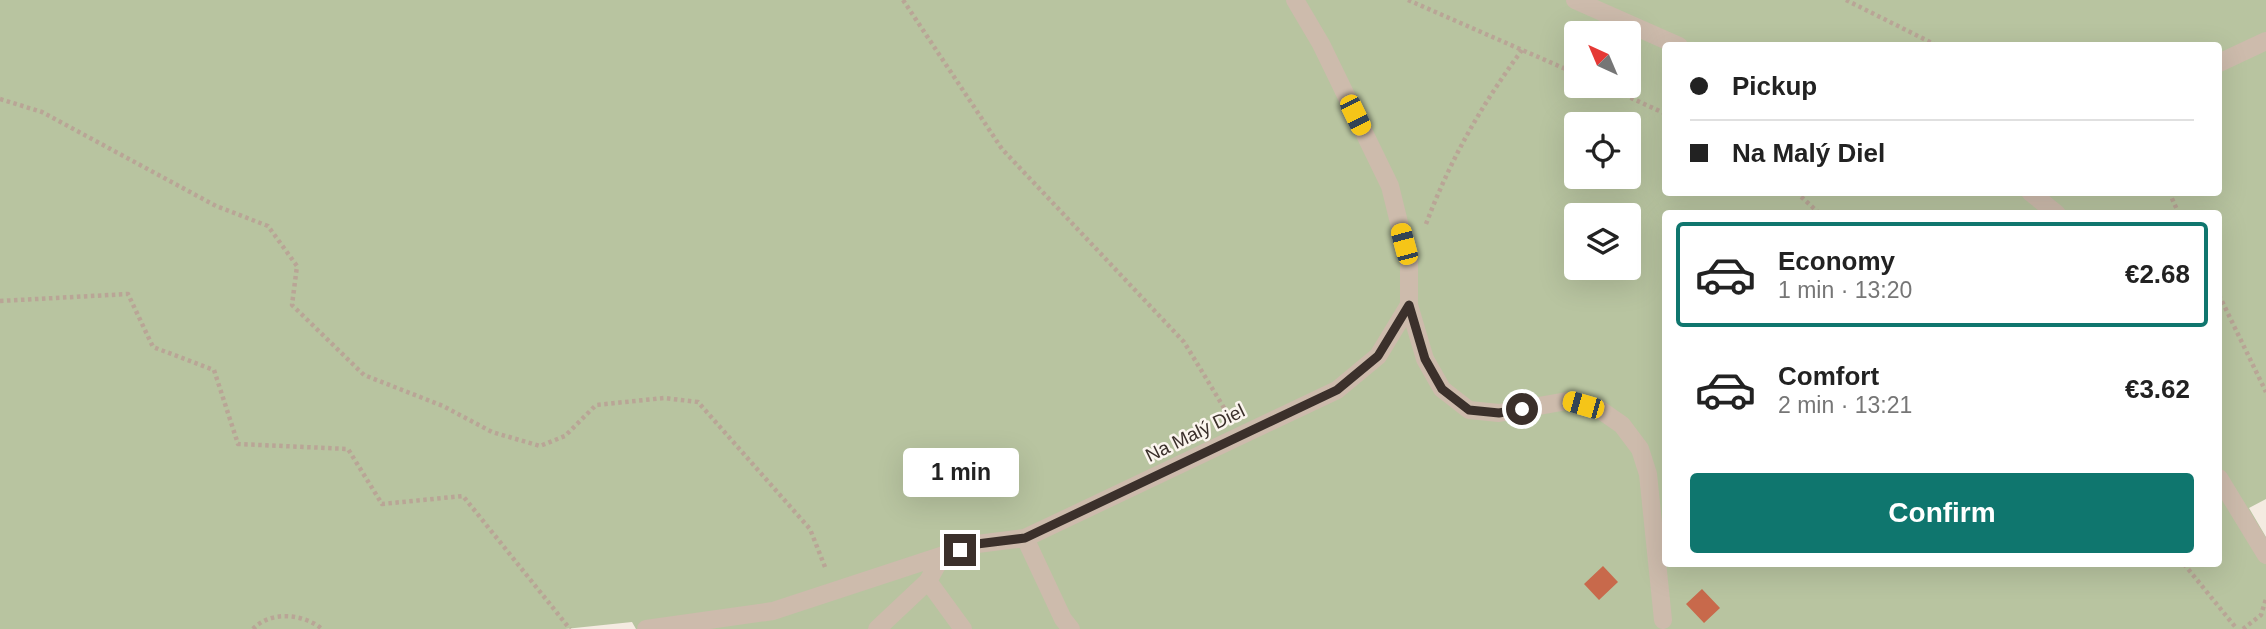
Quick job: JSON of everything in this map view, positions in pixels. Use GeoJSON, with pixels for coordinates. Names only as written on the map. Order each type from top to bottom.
{"type":"FeatureCollection","features":[{"type":"Feature","properties":{"kind":"street"},"geometry":{"type":"LineString","coordinates":[[1295,0],[1321,44],[1390,186],[1409,263],[1409,305],[1430,369],[1442,389],[1469,410],[1499,413],[1567,401],[1599,410],[1622,425],[1640,449],[1648,474],[1663,620]]}},
{"type":"Feature","properties":{"kind":"street"},"geometry":{"type":"LineString","coordinates":[[1575,0],[1670,42]]}},
{"type":"Feature","properties":{"kind":"street"},"geometry":{"type":"LineString","coordinates":[[2222,62],[2266,41]]}},
{"type":"Feature","properties":{"kind":"street"},"geometry":{"type":"LineString","coordinates":[[2035,196],[2052,210]]}},
{"type":"Feature","properties":{"kind":"street","name":"Na Malý Diel"},"geometry":{"type":"LineString","coordinates":[[646,629],[773,611],[977,544],[1025,538],[1337,390],[1378,356],[1409,305]]}},
{"type":"Feature","properties":{"kind":"street"},"geometry":{"type":"LineString","coordinates":[[2222,483],[2266,555]]}},
{"type":"Feature","properties":{"kind":"street"},"geometry":{"type":"LineString","coordinates":[[1025,538],[1063,619],[1071,629]]}},
{"type":"Feature","properties":{"kind":"street"},"geometry":{"type":"LineString","coordinates":[[877,629],[928,581],[942,555]]}},
{"type":"Feature","properties":{"kind":"street"},"geometry":{"type":"LineString","coordinates":[[928,581],[963,629]]}},
{"type":"Feature","properties":{"kind":"street"},"geometry":{"type":"LineString","coordinates":[[752,629],[773,611]]}},
{"type":"Feature","properties":{"kind":"path"},"geometry":{"type":"LineString","coordinates":[[903,0],[1002,149],[1184,342],[1240,434]]}},
{"type":"Feature","properties":{"kind":"path"},"geometry":{"type":"LineString","coordinates":[[1408,0],[1564,68]]}},
{"type":"Feature","properties":{"kind":"path"},"geometry":{"type":"LineString","coordinates":[[1846,0],[1930,42]]}},
{"type":"Feature","properties":{"kind":"path"},"geometry":{"type":"LineString","coordinates":[[1409,263],[1443,177],[1489,95],[1522,50]]}},
{"type":"Feature","properties":{"kind":"path"},"geometry":{"type":"LineString","coordinates":[[1631,98],[1662,112]]}},
{"type":"Feature","properties":{"kind":"path"},"geometry":{"type":"LineString","coordinates":[[0,99],[42,112],[216,206],[268,226],[297,266],[292,305],[364,375],[443,406],[492,432],[540,446],[565,436],[596,405],[664,398],[698,402],[810,529],[835,591]]}},
{"type":"Feature","properties":{"kind":"path"},"geometry":{"type":"LineString","coordinates":[[1801,196],[1816,210]]}},
{"type":"Feature","properties":{"kind":"path"},"geometry":{"type":"LineString","coordinates":[[0,301],[128,294],[153,347],[214,370],[239,444],[348,449],[382,504],[463,496],[570,629]]}},
{"type":"Feature","properties":{"kind":"path"},"geometry":{"type":"LineString","coordinates":[[2222,301],[2266,392]]}},
{"type":"Feature","properties":{"kind":"path"},"geometry":{"type":"LineString","coordinates":[[2186,567],[2237,629]]}},
{"type":"Feature","properties":{"kind":"path"},"geometry":{"type":"LineString","coordinates":[[2244,629],[2263,616],[2266,599]]}},
{"type":"Feature","properties":{"kind":"path"},"geometry":{"type":"LineString","coordinates":[[253,629],[261,621],[289,615],[312,621],[323,629]]}},
{"type":"Feature","properties":{"kind":"green space"},"geometry":{"type":"Polygon","coordinates":[[[0,0],[2266,0],[2266,499],[2249,508],[2266,537],[2266,629],[636,629],[632,622],[565,629],[0,629],[0,0]]]}},
{"type":"Feature","properties":{"kind":"building"},"geometry":{"type":"Polygon","coordinates":[[[1603,566],[1618,582],[1599,600],[1584,584],[1603,566]]]}},
{"type":"Feature","properties":{"kind":"building"},"geometry":{"type":"Polygon","coordinates":[[[1702,589],[1720,608],[1704,623],[1686,604],[1702,589]]]}},
{"type":"Feature","properties":{"kind":"route"},"geometry":{"type":"LineString","coordinates":[[960,550],[977,544],[1025,538],[1337,390],[1378,356],[1409,305],[1425,359],[1442,389],[1469,410],[1499,413],[1522,409]]}}]}
